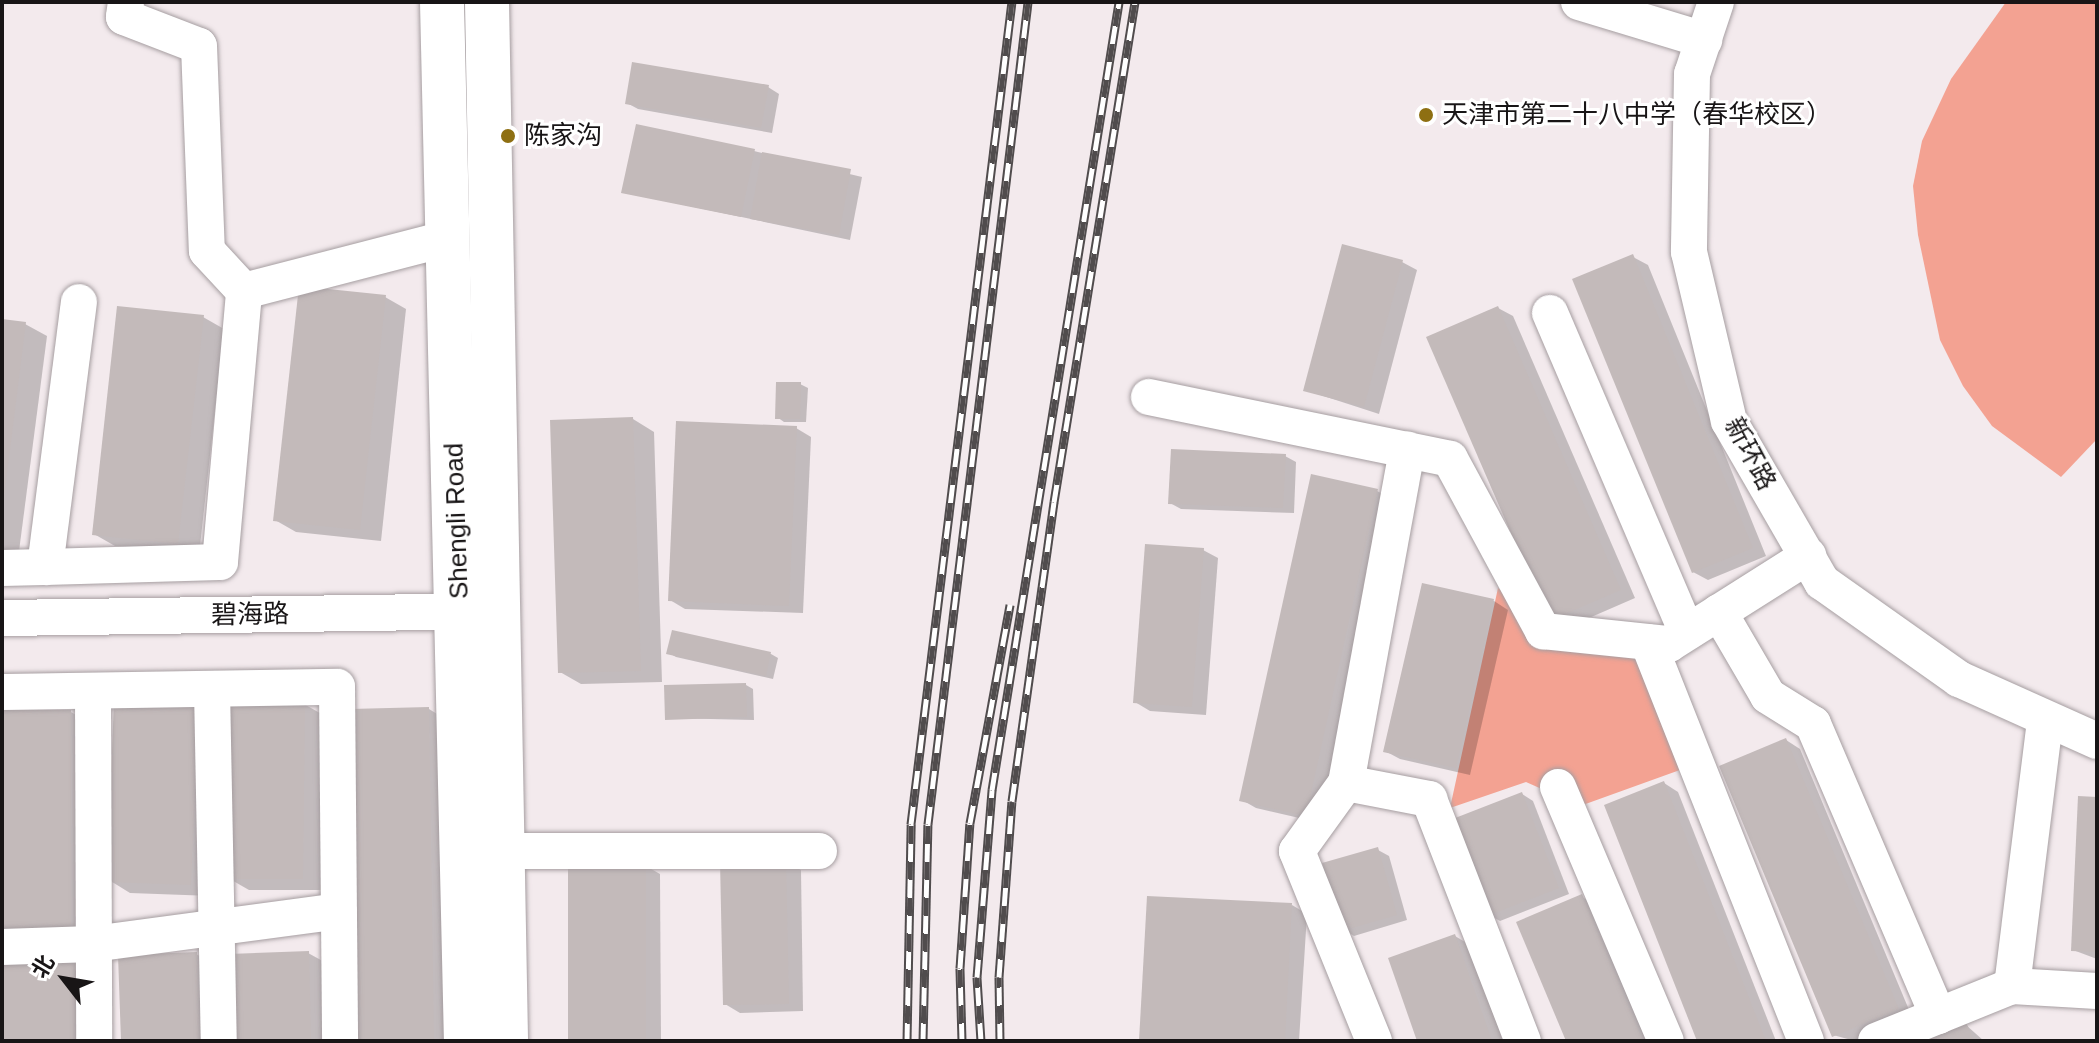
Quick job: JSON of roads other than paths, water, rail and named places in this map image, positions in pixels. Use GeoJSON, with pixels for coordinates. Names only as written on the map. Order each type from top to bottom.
{"type":"FeatureCollection","features":[{"type":"Feature","properties":{"kind":"main road","name":"Shengli Road"},"geometry":{"type":"LineString","coordinates":[[442,2],[449,238],[501,851],[506,1041]]}},
{"type":"Feature","properties":{"kind":"main road","name":"Shengli Road"},"geometry":{"type":"LineString","coordinates":[[466,1041],[479,612],[487,2]]}},
{"type":"Feature","properties":{"kind":"street"},"geometry":{"type":"LineString","coordinates":[[2,568],[220,562],[244,291],[207,251],[199,46],[124,17],[126,2]]}},
{"type":"Feature","properties":{"kind":"street"},"geometry":{"type":"LineString","coordinates":[[1579,2],[1704,40]]}},
{"type":"Feature","properties":{"kind":"street","name":"新环路"},"geometry":{"type":"LineString","coordinates":[[1716,2],[1692,74],[1689,252],[1729,421],[1822,582],[1959,679],[2045,722],[2097,741]]}},
{"type":"Feature","properties":{"kind":"street"},"geometry":{"type":"LineString","coordinates":[[244,291],[449,238]]}},
{"type":"Feature","properties":{"kind":"street"},"geometry":{"type":"LineString","coordinates":[[45,567],[79,302]]}},
{"type":"Feature","properties":{"kind":"street"},"geometry":{"type":"LineString","coordinates":[[1550,313],[1687,632]]}},
{"type":"Feature","properties":{"kind":"street"},"geometry":{"type":"LineString","coordinates":[[1149,397],[1450,459],[1543,631],[1669,644],[1808,556]]}},
{"type":"Feature","properties":{"kind":"street"},"geometry":{"type":"LineString","coordinates":[[1374,1041],[1297,851],[1346,783],[1407,450]]}},
{"type":"Feature","properties":{"kind":"street","name":"碧海路"},"geometry":{"type":"LineString","coordinates":[[2,618],[479,612]]}},
{"type":"Feature","properties":{"kind":"street"},"geometry":{"type":"LineString","coordinates":[[1719,612],[1768,696],[1813,724],[1938,1016]]}},
{"type":"Feature","properties":{"kind":"street"},"geometry":{"type":"LineString","coordinates":[[1648,642],[1806,1041]]}},
{"type":"Feature","properties":{"kind":"street"},"geometry":{"type":"LineString","coordinates":[[2,692],[337,687],[340,1041]]}},
{"type":"Feature","properties":{"kind":"street"},"geometry":{"type":"LineString","coordinates":[[212,689],[219,1041]]}},
{"type":"Feature","properties":{"kind":"street"},"geometry":{"type":"LineString","coordinates":[[93,691],[94,1041]]}},
{"type":"Feature","properties":{"kind":"street"},"geometry":{"type":"LineString","coordinates":[[2012,986],[2045,722]]}},
{"type":"Feature","properties":{"kind":"street"},"geometry":{"type":"LineString","coordinates":[[1346,783],[1429,799],[1523,1041]]}},
{"type":"Feature","properties":{"kind":"street"},"geometry":{"type":"LineString","coordinates":[[1558,787],[1666,1041]]}},
{"type":"Feature","properties":{"kind":"street"},"geometry":{"type":"LineString","coordinates":[[501,851],[819,851]]}},
{"type":"Feature","properties":{"kind":"street"},"geometry":{"type":"LineString","coordinates":[[2,947],[93,944],[339,911]]}},
{"type":"Feature","properties":{"kind":"street"},"geometry":{"type":"LineString","coordinates":[[1876,1041],[2012,986],[2097,991]]}},
{"type":"Feature","properties":{"kind":"railway"},"geometry":{"type":"LineString","coordinates":[[907,1041],[911,824],[1012,2]]}},
{"type":"Feature","properties":{"kind":"railway"},"geometry":{"type":"LineString","coordinates":[[923,1041],[928,824],[1028,2]]}},
{"type":"Feature","properties":{"kind":"railway"},"geometry":{"type":"LineString","coordinates":[[981,1041],[977,977],[992,790],[1119,2]]}},
{"type":"Feature","properties":{"kind":"railway"},"geometry":{"type":"LineString","coordinates":[[1000,1041],[999,977],[1012,801],[1054,502],[1135,2]]}},
{"type":"Feature","properties":{"kind":"railway"},"geometry":{"type":"LineString","coordinates":[[962,1041],[960,968],[970,823],[1010,605]]}},
{"type":"Feature","properties":{"kind":"place","name":"天津市第二十八中学（春华校区）"},"geometry":{"type":"Point","coordinates":[1426,115]}},
{"type":"Feature","properties":{"kind":"place","name":"陈家沟"},"geometry":{"type":"Point","coordinates":[508,136]}}]}
